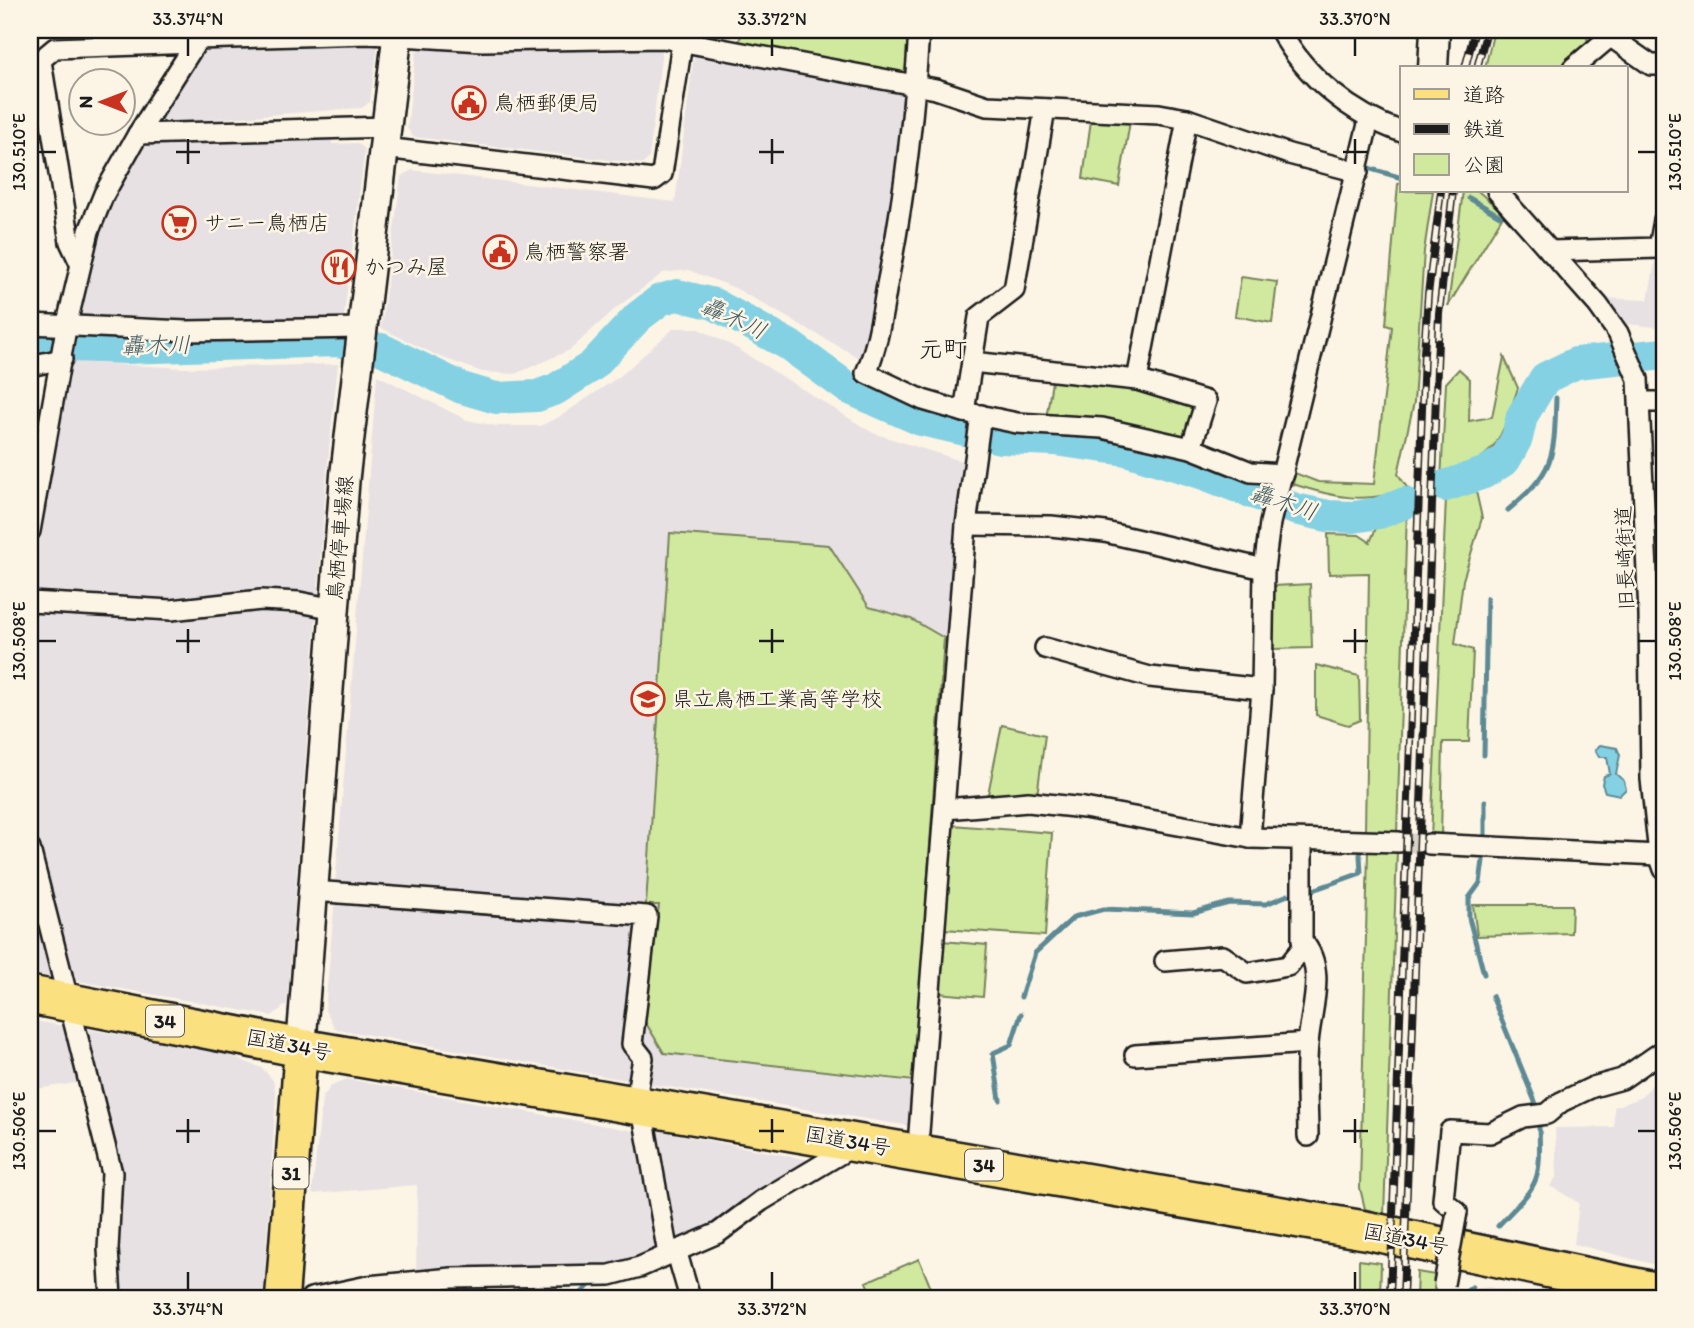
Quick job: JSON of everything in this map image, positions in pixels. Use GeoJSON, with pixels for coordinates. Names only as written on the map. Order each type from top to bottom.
{"type":"FeatureCollection","features":[{"type":"Feature","properties":{"kind":"highway","name":"国道34号"},"geometry":{"type":"LineString","coordinates":[[30,995],[301,1048],[1370,1231],[1664,1293]]}},
{"type":"Feature","properties":{"kind":"main road"},"geometry":{"type":"LineString","coordinates":[[1433,66],[1435,30]]}},
{"type":"Feature","properties":{"kind":"main road","name":"鳥栖停車場線"},"geometry":{"type":"LineString","coordinates":[[301,1048],[335,609],[358,363],[398,33]]}},
{"type":"Feature","properties":{"kind":"main road","name":"31"},"geometry":{"type":"LineString","coordinates":[[282,1298],[301,1048]]}},
{"type":"Feature","properties":{"kind":"street"},"geometry":{"type":"LineString","coordinates":[[42,59],[77,30]]}},
{"type":"Feature","properties":{"kind":"street"},"geometry":{"type":"LineString","coordinates":[[919,30],[916,88],[892,259],[873,357],[866,373],[923,400],[973,414],[1017,423],[1102,428],[1191,448],[1251,472],[1283,474]]}},
{"type":"Feature","properties":{"kind":"street"},"geometry":{"type":"LineString","coordinates":[[1280,30],[1288,45],[1314,75],[1369,120],[1400,131]]}},
{"type":"Feature","properties":{"kind":"street"},"geometry":{"type":"LineString","coordinates":[[42,59],[199,37],[398,33],[482,41],[677,38],[916,88],[936,89],[987,106],[1159,114],[1187,119],[1289,155],[1358,172]]}},
{"type":"Feature","properties":{"kind":"street"},"geometry":{"type":"LineString","coordinates":[[1575,66],[1615,34],[1651,65],[1664,65]]}},
{"type":"Feature","properties":{"kind":"street"},"geometry":{"type":"LineString","coordinates":[[30,531],[80,263],[104,194],[199,37]]}},
{"type":"Feature","properties":{"kind":"street"},"geometry":{"type":"LineString","coordinates":[[138,134],[385,137],[654,180],[662,174],[677,38]]}},
{"type":"Feature","properties":{"kind":"street"},"geometry":{"type":"LineString","coordinates":[[42,59],[70,242],[80,263]]}},
{"type":"Feature","properties":{"kind":"street"},"geometry":{"type":"LineString","coordinates":[[919,1132],[966,525],[975,460],[972,362],[979,317],[1014,290],[1045,109]]}},
{"type":"Feature","properties":{"kind":"street"},"geometry":{"type":"LineString","coordinates":[[1137,380],[1187,119]]}},
{"type":"Feature","properties":{"kind":"street"},"geometry":{"type":"LineString","coordinates":[[1250,838],[1262,689],[1264,569],[1283,474],[1369,120]]}},
{"type":"Feature","properties":{"kind":"street"},"geometry":{"type":"LineString","coordinates":[[1498,192],[1550,251],[1659,248],[1664,220]]}},
{"type":"Feature","properties":{"kind":"street","name":"旧長崎街道"},"geometry":{"type":"LineString","coordinates":[[1550,251],[1598,305],[1623,342],[1638,379],[1662,862]]}},
{"type":"Feature","properties":{"kind":"street"},"geometry":{"type":"LineString","coordinates":[[30,324],[67,323],[186,331],[362,328]]}},
{"type":"Feature","properties":{"kind":"street"},"geometry":{"type":"LineString","coordinates":[[30,366],[62,356]]}},
{"type":"Feature","properties":{"kind":"street"},"geometry":{"type":"LineString","coordinates":[[972,362],[1137,380],[1206,401],[1191,448]]}},
{"type":"Feature","properties":{"kind":"street"},"geometry":{"type":"LineString","coordinates":[[1641,402],[1664,402]]}},
{"type":"Feature","properties":{"kind":"street"},"geometry":{"type":"LineString","coordinates":[[966,525],[1051,526],[1105,531],[1264,569]]}},
{"type":"Feature","properties":{"kind":"street"},"geometry":{"type":"LineString","coordinates":[[30,602],[171,610],[261,600],[299,602],[335,609]]}},
{"type":"Feature","properties":{"kind":"street"},"geometry":{"type":"LineString","coordinates":[[1045,648],[1150,677],[1262,689]]}},
{"type":"Feature","properties":{"kind":"street"},"geometry":{"type":"LineString","coordinates":[[945,809],[1028,802],[1084,808],[1250,838],[1399,842]]}},
{"type":"Feature","properties":{"kind":"street"},"geometry":{"type":"LineString","coordinates":[[1302,840],[1302,942],[1312,953],[1316,999],[1308,1043],[1308,1136]]}},
{"type":"Feature","properties":{"kind":"street"},"geometry":{"type":"LineString","coordinates":[[1429,844],[1662,862]]}},
{"type":"Feature","properties":{"kind":"street"},"geometry":{"type":"LineString","coordinates":[[30,849],[112,1173],[108,1249],[111,1298]]}},
{"type":"Feature","properties":{"kind":"street"},"geometry":{"type":"LineString","coordinates":[[313,891],[647,916],[632,1044],[643,1058],[638,1087],[643,1105],[649,1157],[672,1252],[690,1298]]}},
{"type":"Feature","properties":{"kind":"street"},"geometry":{"type":"LineString","coordinates":[[1165,961],[1223,956],[1247,972],[1288,966],[1305,945]]}},
{"type":"Feature","properties":{"kind":"street"},"geometry":{"type":"LineString","coordinates":[[1135,1055],[1308,1043]]}},
{"type":"Feature","properties":{"kind":"street"},"geometry":{"type":"LineString","coordinates":[[1444,1284],[1457,1212],[1443,1200],[1450,1131],[1490,1133],[1498,1126],[1547,1114],[1561,1102],[1593,1087],[1622,1079],[1664,1050]]}},
{"type":"Feature","properties":{"kind":"street"},"geometry":{"type":"LineString","coordinates":[[311,1298],[368,1286],[452,1278],[610,1275],[640,1267],[734,1224],[761,1201],[859,1142]]}},
{"type":"Feature","properties":{"kind":"shaded area"},"geometry":{"type":"Polygon","coordinates":[[[372,40],[378,45],[370,102],[362,108],[160,123],[156,120],[204,45],[372,40]]]}},
{"type":"Feature","properties":{"kind":"shaded area"},"geometry":{"type":"Polygon","coordinates":[[[437,47],[481,51],[649,47],[662,50],[649,158],[643,164],[413,137],[407,128],[416,52],[437,47]]]}},
{"type":"Feature","properties":{"kind":"shaded area"},"geometry":{"type":"Polygon","coordinates":[[[694,55],[908,96],[885,257],[867,348],[861,359],[735,288],[688,270],[663,273],[615,309],[570,350],[515,374],[482,372],[438,356],[381,328],[401,176],[412,170],[675,202],[694,55]]]}},
{"type":"Feature","properties":{"kind":"shaded area"},"geometry":{"type":"Polygon","coordinates":[[[332,136],[332,144],[357,143],[365,149],[343,323],[182,327],[75,320],[95,232],[135,152],[147,145],[332,136]]]}},
{"type":"Feature","properties":{"kind":"shaded area"},"geometry":{"type":"Polygon","coordinates":[[[1656,255],[1664,256],[1664,328],[1627,324],[1604,298],[1648,300],[1656,255]]]}},
{"type":"Feature","properties":{"kind":"shaded area","name":"県立鳥栖工業高等学校"},"geometry":{"type":"Polygon","coordinates":[[[674,328],[697,328],[733,346],[873,433],[965,462],[915,1127],[644,1083],[638,1040],[653,913],[335,885],[377,375],[467,420],[496,426],[540,426],[559,417],[620,376],[674,328]]]}},
{"type":"Feature","properties":{"kind":"shaded area"},"geometry":{"type":"Polygon","coordinates":[[[72,362],[186,368],[338,364],[327,470],[287,1004],[272,1016],[78,981],[70,965],[30,813],[30,585],[72,362]]]}},
{"type":"Feature","properties":{"kind":"shaded area"},"geometry":{"type":"Polygon","coordinates":[[[30,880],[52,964],[51,977],[30,973],[30,880]]]}},
{"type":"Feature","properties":{"kind":"shaded area"},"geometry":{"type":"Polygon","coordinates":[[[335,897],[642,918],[637,1061],[632,1081],[335,1029],[325,1010],[335,897]]]}},
{"type":"Feature","properties":{"kind":"shaded area"},"geometry":{"type":"Polygon","coordinates":[[[30,1020],[64,1026],[82,1082],[30,1090],[30,1020]]]}},
{"type":"Feature","properties":{"kind":"shaded area"},"geometry":{"type":"Polygon","coordinates":[[[86,1029],[225,1054],[262,1068],[273,1080],[276,1095],[263,1298],[117,1298],[113,1250],[121,1167],[86,1029]]]}},
{"type":"Feature","properties":{"kind":"shaded area"},"geometry":{"type":"Polygon","coordinates":[[[1664,1061],[1664,1267],[1574,1244],[1579,1203],[1550,1186],[1557,1176],[1555,1128],[1614,1127],[1614,1107],[1640,1098],[1654,1083],[1664,1061]]]}},
{"type":"Feature","properties":{"kind":"shaded area"},"geometry":{"type":"Polygon","coordinates":[[[347,1079],[640,1132],[643,1174],[659,1253],[612,1269],[416,1276],[417,1185],[312,1194],[322,1098],[331,1086],[347,1079]]]}},
{"type":"Feature","properties":{"kind":"shaded area"},"geometry":{"type":"Polygon","coordinates":[[[654,1130],[810,1160],[761,1189],[725,1220],[677,1241],[670,1234],[654,1130]]]}},
{"type":"Feature","properties":{"kind":"shaded area"},"geometry":{"type":"Polygon","coordinates":[[[1488,1287],[1553,1298],[1460,1298],[1461,1291],[1488,1287]]]}},
{"type":"Feature","properties":{"kind":"green space"},"geometry":{"type":"Polygon","coordinates":[[[743,30],[914,30],[910,77],[738,44],[743,30]]]}},
{"type":"Feature","properties":{"kind":"green space"},"geometry":{"type":"Polygon","coordinates":[[[1494,30],[1526,34],[1531,30],[1586,30],[1589,51],[1571,66],[1485,66],[1494,30]]]}},
{"type":"Feature","properties":{"kind":"green space"},"geometry":{"type":"Polygon","coordinates":[[[1091,120],[1130,122],[1119,186],[1083,179],[1091,120]]]}},
{"type":"Feature","properties":{"kind":"green space"},"geometry":{"type":"Polygon","coordinates":[[[1398,184],[1400,192],[1433,192],[1424,251],[1414,402],[1398,474],[1408,489],[1364,498],[1323,493],[1293,484],[1295,473],[1318,482],[1374,484],[1392,327],[1386,325],[1398,184]]]}},
{"type":"Feature","properties":{"kind":"green space"},"geometry":{"type":"Polygon","coordinates":[[[1463,192],[1479,192],[1504,214],[1448,306],[1463,192]]]}},
{"type":"Feature","properties":{"kind":"green space"},"geometry":{"type":"Polygon","coordinates":[[[1241,277],[1277,282],[1272,323],[1235,316],[1241,277]]]}},
{"type":"Feature","properties":{"kind":"green space"},"geometry":{"type":"Polygon","coordinates":[[[1504,357],[1518,388],[1500,436],[1486,454],[1441,480],[1446,383],[1459,369],[1470,379],[1469,421],[1492,417],[1504,357]]]}},
{"type":"Feature","properties":{"kind":"green space"},"geometry":{"type":"Polygon","coordinates":[[[1053,375],[1137,386],[1197,403],[1185,440],[1046,419],[1053,375]]]}},
{"type":"Feature","properties":{"kind":"green space"},"geometry":{"type":"Polygon","coordinates":[[[1475,487],[1482,518],[1463,580],[1455,644],[1473,650],[1469,742],[1443,742],[1441,838],[1431,838],[1446,498],[1475,487]]]}},
{"type":"Feature","properties":{"kind":"green space"},"geometry":{"type":"Polygon","coordinates":[[[1407,510],[1397,834],[1365,832],[1369,573],[1329,574],[1328,534],[1359,535],[1370,542],[1380,519],[1407,510]]]}},
{"type":"Feature","properties":{"kind":"green space"},"geometry":{"type":"Polygon","coordinates":[[[670,533],[829,545],[869,607],[911,619],[944,638],[914,1081],[664,1053],[644,1020],[659,905],[646,905],[670,533]]]}},
{"type":"Feature","properties":{"kind":"green space"},"geometry":{"type":"Polygon","coordinates":[[[1310,584],[1312,648],[1272,649],[1274,586],[1310,584]]]}},
{"type":"Feature","properties":{"kind":"green space"},"geometry":{"type":"Polygon","coordinates":[[[1316,665],[1359,676],[1360,720],[1348,725],[1316,715],[1316,665]]]}},
{"type":"Feature","properties":{"kind":"green space"},"geometry":{"type":"Polygon","coordinates":[[[1002,725],[1045,735],[1037,796],[987,799],[1002,725]]]}},
{"type":"Feature","properties":{"kind":"green space"},"geometry":{"type":"Polygon","coordinates":[[[952,825],[1052,833],[1045,936],[944,929],[952,825]]]}},
{"type":"Feature","properties":{"kind":"green space"},"geometry":{"type":"Polygon","coordinates":[[[1368,850],[1397,851],[1384,1215],[1365,1209],[1360,1188],[1368,850]]]}},
{"type":"Feature","properties":{"kind":"green space"},"geometry":{"type":"Polygon","coordinates":[[[1473,905],[1572,905],[1571,933],[1477,936],[1473,905]]]}},
{"type":"Feature","properties":{"kind":"green space"},"geometry":{"type":"Polygon","coordinates":[[[942,941],[987,945],[983,997],[938,993],[942,941]]]}},
{"type":"Feature","properties":{"kind":"green space"},"geometry":{"type":"Polygon","coordinates":[[[919,1259],[935,1298],[873,1298],[866,1282],[919,1259]]]}},
{"type":"Feature","properties":{"kind":"green space"},"geometry":{"type":"Polygon","coordinates":[[[1359,1260],[1381,1263],[1380,1298],[1359,1298],[1359,1260]]]}},
{"type":"Feature","properties":{"kind":"green space"},"geometry":{"type":"Polygon","coordinates":[[[1417,1272],[1435,1275],[1434,1289],[1461,1291],[1460,1298],[1416,1298],[1417,1272]]]}},
{"type":"Feature","properties":{"kind":"water"},"geometry":{"type":"Polygon","coordinates":[[[1600,745],[1617,748],[1620,755],[1616,774],[1624,781],[1626,789],[1620,795],[1605,792],[1602,784],[1604,776],[1610,774],[1607,757],[1599,757],[1595,750],[1600,745]]]}},
{"type":"Feature","properties":{"kind":"waterway"},"geometry":{"type":"LineString","coordinates":[[1368,168],[1400,177]]}},
{"type":"Feature","properties":{"kind":"waterway"},"geometry":{"type":"LineString","coordinates":[[1469,198],[1500,216]]}},
{"type":"Feature","properties":{"kind":"waterway","name":"轟木川"},"geometry":{"type":"LineString","coordinates":[[30,348],[37,345],[126,348],[337,341],[381,349],[462,388],[496,398],[537,396],[556,389],[592,366],[638,317],[660,300],[677,295],[714,304],[789,345],[848,388],[921,420],[1000,438],[1055,440],[1126,450],[1204,474],[1295,509],[1328,516],[1354,517],[1379,513],[1405,503]]}},
{"type":"Feature","properties":{"kind":"waterway","name":"轟木川"},"geometry":{"type":"LineString","coordinates":[[1445,486],[1484,473],[1505,460],[1517,438],[1522,416],[1545,378],[1576,363],[1664,354]]}},
{"type":"Feature","properties":{"kind":"waterway"},"geometry":{"type":"LineString","coordinates":[[1508,510],[1535,484],[1549,462],[1554,436],[1556,398]]}},
{"type":"Feature","properties":{"kind":"waterway"},"geometry":{"type":"LineString","coordinates":[[1484,755],[1487,598]]}},
{"type":"Feature","properties":{"kind":"waterway"},"geometry":{"type":"LineString","coordinates":[[1485,801],[1485,836]]}},
{"type":"Feature","properties":{"kind":"waterway"},"geometry":{"type":"LineString","coordinates":[[1484,853],[1480,883],[1469,898],[1469,918],[1484,974]]}},
{"type":"Feature","properties":{"kind":"waterway"},"geometry":{"type":"LineString","coordinates":[[1313,890],[1361,873],[1360,855]]}},
{"type":"Feature","properties":{"kind":"waterway"},"geometry":{"type":"LineString","coordinates":[[1021,997],[1035,953],[1074,917],[1104,909],[1193,913],[1229,903],[1266,904],[1288,895]]}},
{"type":"Feature","properties":{"kind":"waterway"},"geometry":{"type":"LineString","coordinates":[[1492,996],[1536,1104]]}},
{"type":"Feature","properties":{"kind":"waterway"},"geometry":{"type":"LineString","coordinates":[[1000,1100],[993,1053],[1011,1045],[1021,1014]]}},
{"type":"Feature","properties":{"kind":"waterway"},"geometry":{"type":"LineString","coordinates":[[1498,1226],[1535,1182],[1539,1160],[1539,1125]]}},
{"type":"Feature","properties":{"kind":"waterway"},"geometry":{"type":"LineString","coordinates":[[577,1298],[594,1280]]}},
{"type":"Feature","properties":{"kind":"waterway"},"geometry":{"type":"LineString","coordinates":[[1459,1298],[1472,1287]]}},
{"type":"Feature","properties":{"kind":"tunnel"},"geometry":{"type":"LineString","coordinates":[[1399,842],[1429,844]]}},
{"type":"Feature","properties":{"kind":"railway"},"geometry":{"type":"LineString","coordinates":[[1466,66],[1475,30]]}},
{"type":"Feature","properties":{"kind":"railway"},"geometry":{"type":"LineString","coordinates":[[1478,66],[1487,30]]}},
{"type":"Feature","properties":{"kind":"railway"},"geometry":{"type":"LineString","coordinates":[[1390,1298],[1424,353],[1428,294],[1441,192]]}},
{"type":"Feature","properties":{"kind":"railway"},"geometry":{"type":"LineString","coordinates":[[1403,1298],[1439,313],[1453,192]]}},
{"type":"Feature","properties":{"kind":"place","name":"鳥栖郵便局"},"geometry":{"type":"Point","coordinates":[469,103]}},
{"type":"Feature","properties":{"kind":"place","name":"サニー鳥栖店"},"geometry":{"type":"Point","coordinates":[179,223]}},
{"type":"Feature","properties":{"kind":"place","name":"鳥栖警察署"},"geometry":{"type":"Point","coordinates":[500,252]}},
{"type":"Feature","properties":{"kind":"place","name":"かつみ屋"},"geometry":{"type":"Point","coordinates":[339,267]}},
{"type":"Feature","properties":{"kind":"place","name":"県立鳥栖工業高等学校"},"geometry":{"type":"Point","coordinates":[648,699]}},
{"type":"Feature","properties":{"kind":"district","name":"元町"},"geometry":{"type":"Point","coordinates":[943,349]}}]}
